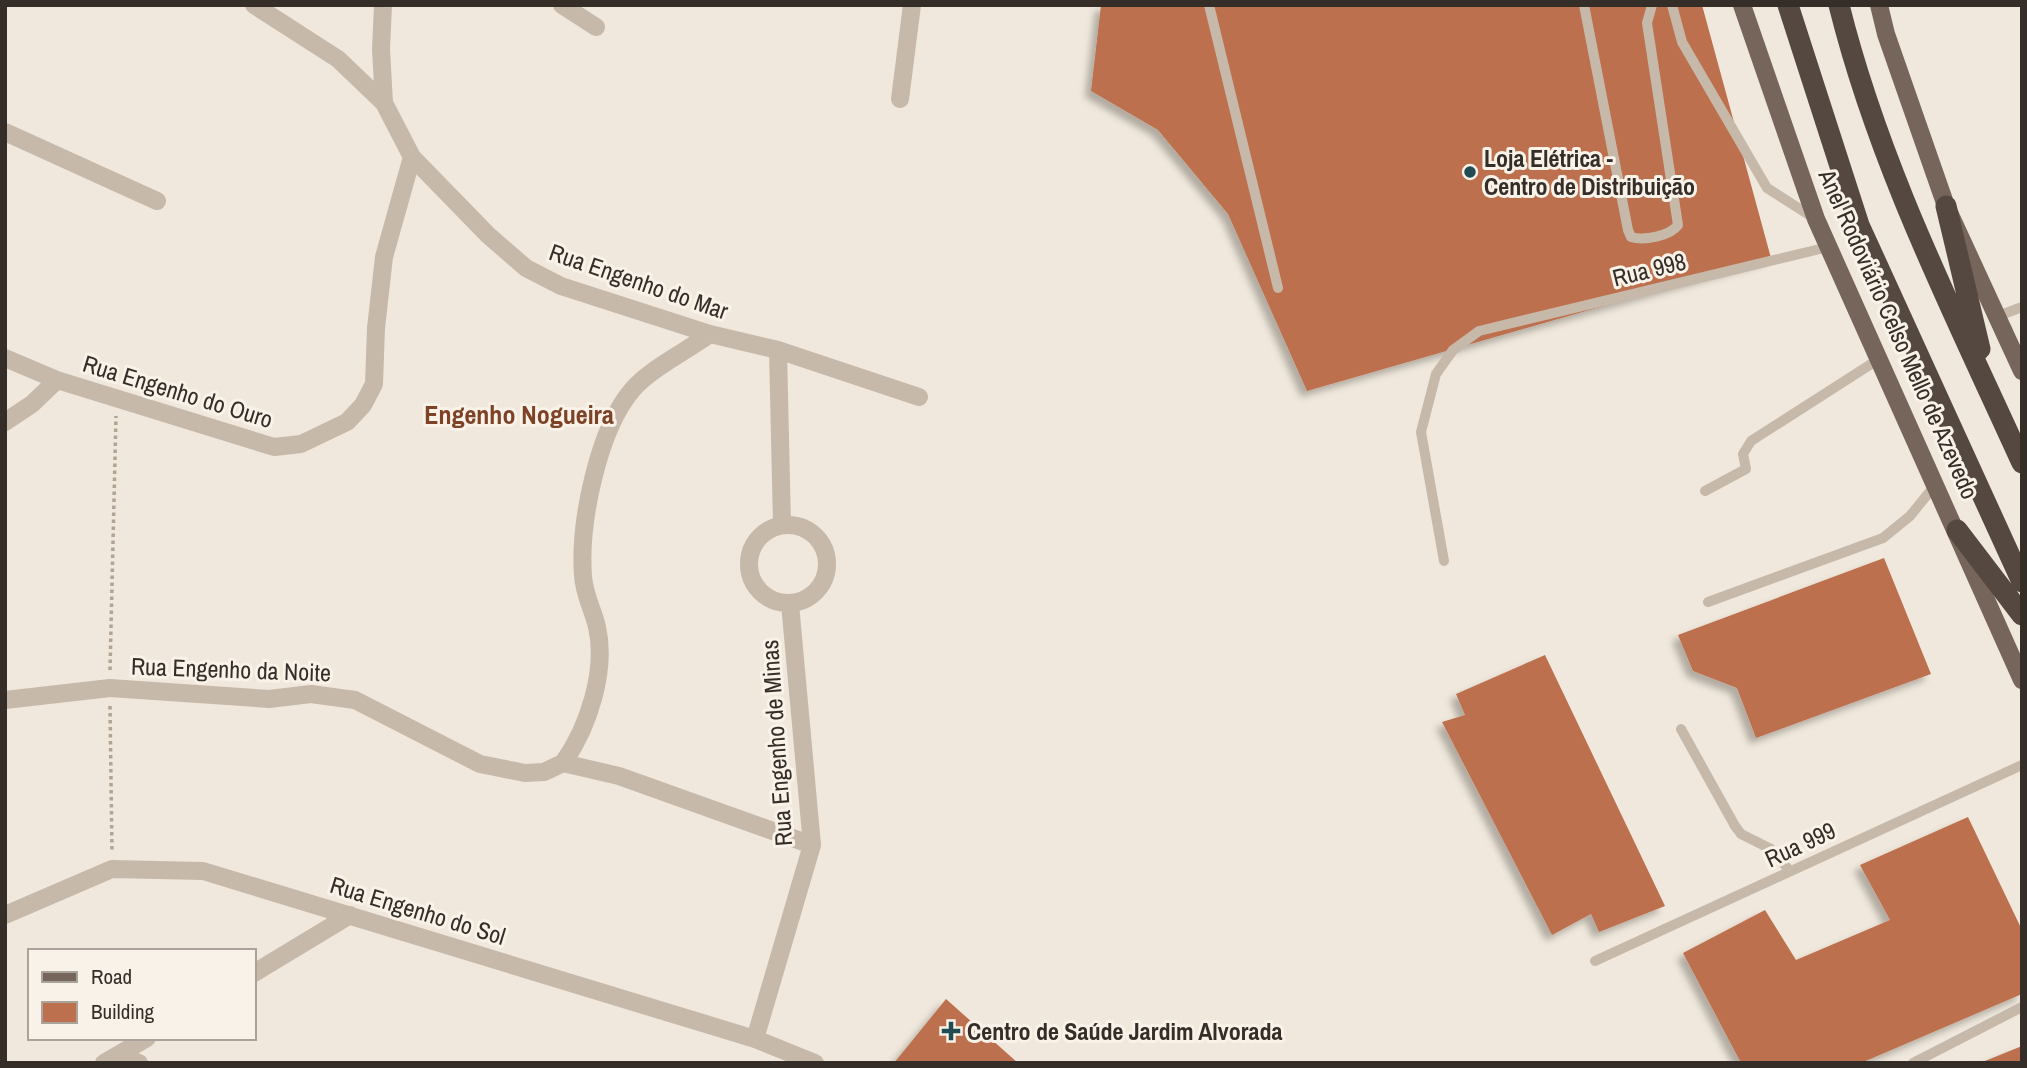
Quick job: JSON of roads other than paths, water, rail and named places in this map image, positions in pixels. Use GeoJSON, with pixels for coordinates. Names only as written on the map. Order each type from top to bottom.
{"type":"FeatureCollection","features":[{"type":"Feature","properties":{"kind":"highway","name":"Anel Rodoviário Celso Mello de Azevedo"},"geometry":{"type":"LineString","coordinates":[[1788,5],[1859,226],[2022,582]]}},
{"type":"Feature","properties":{"kind":"highway"},"geometry":{"type":"LineString","coordinates":[[1839,5],[1869,108],[1904,202],[2022,463]]}},
{"type":"Feature","properties":{"kind":"highway"},"geometry":{"type":"LineString","coordinates":[[1946,206],[1966,302],[1997,408]]}},
{"type":"Feature","properties":{"kind":"highway"},"geometry":{"type":"LineString","coordinates":[[1957,530],[2022,615]]}},
{"type":"Feature","properties":{"kind":"main road","name":"Anel Rodoviário Celso Mello de Azevedo"},"geometry":{"type":"LineString","coordinates":[[1742,5],[1816,219],[2022,680]]}},
{"type":"Feature","properties":{"kind":"main road"},"geometry":{"type":"LineString","coordinates":[[1880,5],[1886,34],[1946,206],[2022,371]]}},
{"type":"Feature","properties":{"kind":"street"},"geometry":{"type":"LineString","coordinates":[[254,5],[338,59],[384,103]]}},
{"type":"Feature","properties":{"kind":"street","name":"Rua Engenho do Mar"},"geometry":{"type":"LineString","coordinates":[[383,5],[380,49],[384,103],[412,157],[488,235],[526,268],[561,286],[710,334],[778,350],[919,397]]}},
{"type":"Feature","properties":{"kind":"street"},"geometry":{"type":"LineString","coordinates":[[562,5],[596,27]]}},
{"type":"Feature","properties":{"kind":"street"},"geometry":{"type":"LineString","coordinates":[[900,99],[912,5]]}},
{"type":"Feature","properties":{"kind":"street"},"geometry":{"type":"LineString","coordinates":[[5,132],[157,201]]}},
{"type":"Feature","properties":{"kind":"street","name":"Rua Engenho do Ouro"},"geometry":{"type":"LineString","coordinates":[[5,422],[32,404],[57,380],[274,447],[301,444],[347,422],[363,405],[374,384],[376,328],[384,257],[412,157]]}},
{"type":"Feature","properties":{"kind":"street"},"geometry":{"type":"LineString","coordinates":[[710,334],[635,387],[616,411],[604,440],[587,516],[583,577],[598,630],[597,675],[579,741],[563,763],[619,776],[812,845]]}},
{"type":"Feature","properties":{"kind":"street"},"geometry":{"type":"LineString","coordinates":[[778,350],[782,525]]}},
{"type":"Feature","properties":{"kind":"street"},"geometry":{"type":"LineString","coordinates":[[5,358],[57,380]]}},
{"type":"Feature","properties":{"kind":"street"},"geometry":{"type":"LineString","coordinates":[[782,525],[808,530],[825,551],[828,565],[825,579],[815,593],[790,604],[766,598],[756,589],[748,563],[758,538],[782,525]]}},
{"type":"Feature","properties":{"kind":"street","name":"Rua Engenho de Minas"},"geometry":{"type":"LineString","coordinates":[[755,1039],[812,845],[790,604]]}},
{"type":"Feature","properties":{"kind":"street","name":"Rua Engenho da Noite"},"geometry":{"type":"LineString","coordinates":[[5,700],[110,688],[208,693],[243,699],[311,694],[355,699],[480,764],[525,773],[544,772],[563,763]]}},
{"type":"Feature","properties":{"kind":"street","name":"Rua Engenho do Sol"},"geometry":{"type":"LineString","coordinates":[[5,915],[112,869],[173,867],[203,871],[755,1039],[815,1063]]}},
{"type":"Feature","properties":{"kind":"street"},"geometry":{"type":"LineString","coordinates":[[256,972],[350,915]]}},
{"type":"Feature","properties":{"kind":"street"},"geometry":{"type":"LineString","coordinates":[[111,1059],[144,1040]]}},
{"type":"Feature","properties":{"kind":"street"},"geometry":{"type":"LineString","coordinates":[[111,1059],[139,1063]]}},
{"type":"Feature","properties":{"kind":"lane"},"geometry":{"type":"LineString","coordinates":[[1209,5],[1278,288]]}},
{"type":"Feature","properties":{"kind":"lane"},"geometry":{"type":"LineString","coordinates":[[1584,5],[1628,230],[1631,237],[1638,240],[1672,232],[1678,225],[1647,23],[1652,5]]}},
{"type":"Feature","properties":{"kind":"lane"},"geometry":{"type":"LineString","coordinates":[[1672,5],[1682,42],[1767,188],[1816,219]]}},
{"type":"Feature","properties":{"kind":"lane","name":"Rua 998"},"geometry":{"type":"LineString","coordinates":[[1444,561],[1421,432],[1436,374],[1453,350],[1479,331],[1828,247]]}},
{"type":"Feature","properties":{"kind":"lane"},"geometry":{"type":"LineString","coordinates":[[1998,316],[2022,307]]}},
{"type":"Feature","properties":{"kind":"lane"},"geometry":{"type":"LineString","coordinates":[[1705,491],[1746,469],[1743,454],[1751,441],[1879,359]]}},
{"type":"Feature","properties":{"kind":"lane"},"geometry":{"type":"LineString","coordinates":[[1708,602],[1883,538],[1910,516],[1936,484]]}},
{"type":"Feature","properties":{"kind":"lane"},"geometry":{"type":"LineString","coordinates":[[1681,729],[1741,834],[1771,849],[1790,871]]}},
{"type":"Feature","properties":{"kind":"lane","name":"Rua 999"},"geometry":{"type":"LineString","coordinates":[[1595,961],[2022,765]]}},
{"type":"Feature","properties":{"kind":"lane"},"geometry":{"type":"LineString","coordinates":[[1913,1063],[2022,1007]]}},
{"type":"Feature","properties":{"kind":"place","name":"Loja Elétrica - Centro de Distribuição"},"geometry":{"type":"Point","coordinates":[1470,172]}},
{"type":"Feature","properties":{"kind":"place","name":"Centro de Saúde Jardim Alvorada"},"geometry":{"type":"Point","coordinates":[951,1031]}},
{"type":"Feature","properties":{"kind":"district","name":"Engenho Nogueira"},"geometry":{"type":"Point","coordinates":[519,414]}}]}
